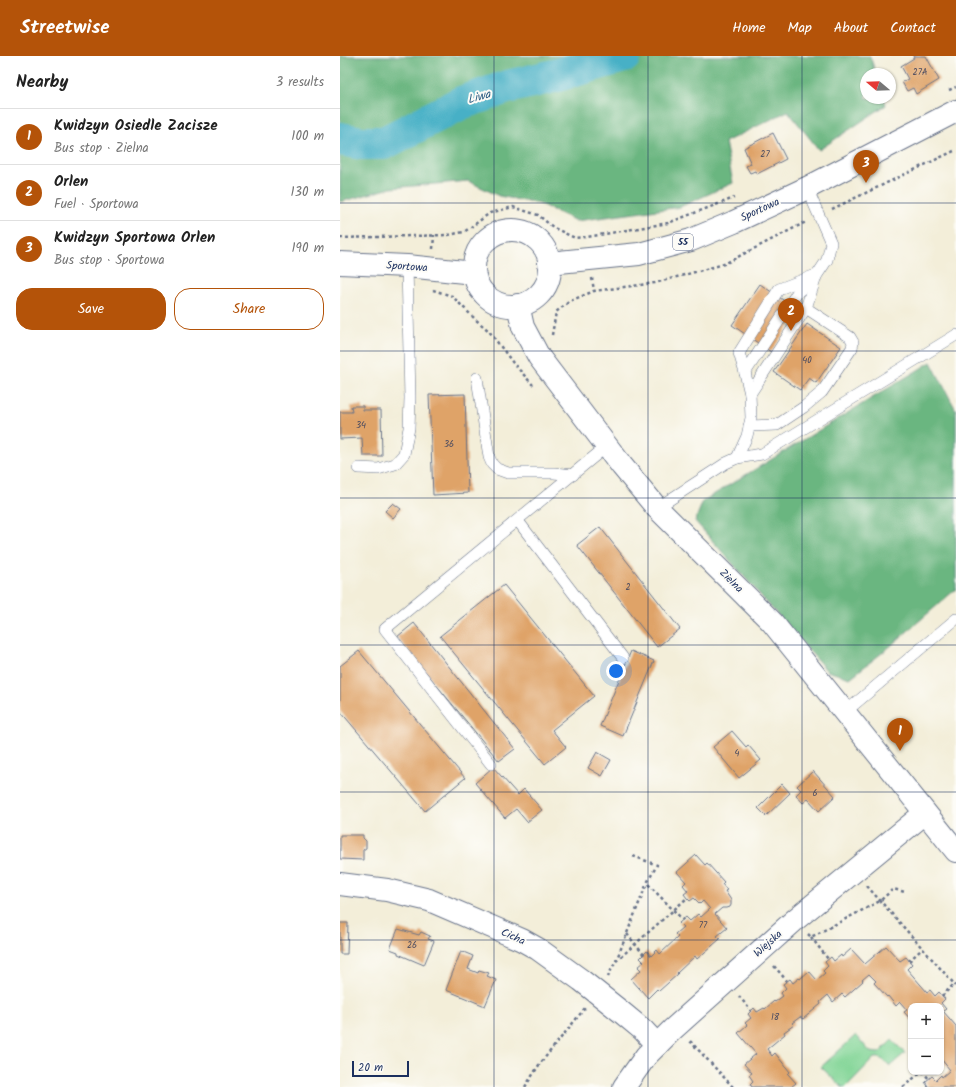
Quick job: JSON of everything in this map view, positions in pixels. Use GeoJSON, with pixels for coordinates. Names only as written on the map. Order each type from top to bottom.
{"type":"FeatureCollection","features":[{"type":"Feature","properties":{"kind":"street","name":"Sportowa"},"geometry":{"type":"LineString","coordinates":[[549,263],[639,254],[691,240],[807,188],[956,111]]}},
{"type":"Feature","properties":{"kind":"street"},"geometry":{"type":"LineString","coordinates":[[514,230],[526,233],[537,240],[546,251],[549,263],[549,275],[545,286],[538,295],[529,302],[518,306],[494,302],[485,294],[478,284],[474,273],[475,260],[480,248],[489,238],[500,232],[514,230]]}},
{"type":"Feature","properties":{"kind":"street","name":"Sportowa"},"geometry":{"type":"LineString","coordinates":[[340,263],[407,266],[474,273]]}},
{"type":"Feature","properties":{"kind":"street","name":"Zielna"},"geometry":{"type":"LineString","coordinates":[[518,306],[523,327],[539,357],[607,446],[657,508],[772,622],[956,851]]}},
{"type":"Feature","properties":{"kind":"street","name":"Wiejska"},"geometry":{"type":"LineString","coordinates":[[624,1087],[646,1056],[676,1027],[796,919],[925,813]]}},
{"type":"Feature","properties":{"kind":"street","name":"Cicha"},"geometry":{"type":"LineString","coordinates":[[340,884],[387,890],[429,900],[538,949],[562,965],[598,993],[643,1030],[657,1045]]}},
{"type":"Feature","properties":{"kind":"lane"},"geometry":{"type":"LineString","coordinates":[[745,373],[798,293],[817,274],[827,260],[831,243],[807,188]]}},
{"type":"Feature","properties":{"kind":"lane"},"geometry":{"type":"LineString","coordinates":[[359,468],[378,469],[395,464],[404,454],[409,428],[410,398],[407,266]]}},
{"type":"Feature","properties":{"kind":"lane"},"geometry":{"type":"LineString","coordinates":[[750,394],[806,308],[817,274]]}},
{"type":"Feature","properties":{"kind":"lane"},"geometry":{"type":"LineString","coordinates":[[737,458],[747,436],[751,418],[750,394],[738,353],[779,289],[817,274]]}},
{"type":"Feature","properties":{"kind":"lane"},"geometry":{"type":"LineString","coordinates":[[749,426],[778,424],[804,407],[822,392],[852,348],[853,342],[850,337],[806,308]]}},
{"type":"Feature","properties":{"kind":"lane"},"geometry":{"type":"LineString","coordinates":[[657,508],[726,463],[737,458],[762,454],[956,335]]}},
{"type":"Feature","properties":{"kind":"lane"},"geometry":{"type":"LineString","coordinates":[[477,378],[489,457],[492,464],[497,469],[508,473],[554,473],[573,475]]}},
{"type":"Feature","properties":{"kind":"lane"},"geometry":{"type":"LineString","coordinates":[[491,764],[385,629],[518,521],[607,446]]}},
{"type":"Feature","properties":{"kind":"lane"},"geometry":{"type":"LineString","coordinates":[[518,521],[623,658]]}},
{"type":"Feature","properties":{"kind":"lane"},"geometry":{"type":"LineString","coordinates":[[844,713],[956,619]]}},
{"type":"Feature","properties":{"kind":"path"},"geometry":{"type":"LineString","coordinates":[[942,94],[956,87]]}},
{"type":"Feature","properties":{"kind":"path"},"geometry":{"type":"LineString","coordinates":[[552,338],[556,312],[570,301],[594,291],[655,283],[724,264],[849,200],[956,150]]}},
{"type":"Feature","properties":{"kind":"path"},"geometry":{"type":"LineString","coordinates":[[340,238],[448,235],[464,232],[490,213],[513,207],[538,215],[554,228],[575,238],[587,237],[668,222],[740,195]]}},
{"type":"Feature","properties":{"kind":"path"},"geometry":{"type":"LineString","coordinates":[[433,291],[452,296],[475,320]]}},
{"type":"Feature","properties":{"kind":"path"},"geometry":{"type":"LineString","coordinates":[[525,1087],[539,1065],[606,983],[647,883],[656,865],[633,856]]}},
{"type":"Feature","properties":{"kind":"path"},"geometry":{"type":"LineString","coordinates":[[647,883],[674,909],[683,920]]}},
{"type":"Feature","properties":{"kind":"path"},"geometry":{"type":"LineString","coordinates":[[865,884],[955,985],[942,996]]}},
{"type":"Feature","properties":{"kind":"path"},"geometry":{"type":"LineString","coordinates":[[810,938],[880,901],[893,889],[905,892]]}},
{"type":"Feature","properties":{"kind":"path"},"geometry":{"type":"LineString","coordinates":[[615,962],[687,898]]}},
{"type":"Feature","properties":{"kind":"path"},"geometry":{"type":"LineString","coordinates":[[804,930],[828,959]]}},
{"type":"Feature","properties":{"kind":"path"},"geometry":{"type":"LineString","coordinates":[[627,934],[644,954]]}},
{"type":"Feature","properties":{"kind":"path"},"geometry":{"type":"LineString","coordinates":[[909,961],[922,949]]}},
{"type":"Feature","properties":{"kind":"path"},"geometry":{"type":"LineString","coordinates":[[676,1027],[732,1087]]}},
{"type":"Feature","properties":{"kind":"path"},"geometry":{"type":"LineString","coordinates":[[903,1087],[923,1072],[929,1079]]}},
{"type":"Feature","properties":{"kind":"green space"},"geometry":{"type":"Polygon","coordinates":[[[340,56],[870,56],[874,68],[860,68],[860,104],[886,105],[819,150],[788,111],[725,142],[733,183],[680,207],[576,221],[540,204],[499,196],[468,181],[391,188],[340,202],[340,56]]]}},
{"type":"Feature","properties":{"kind":"green space"},"geometry":{"type":"Polygon","coordinates":[[[931,362],[956,410],[956,589],[887,649],[850,678],[827,671],[695,521],[703,501],[931,362]]]}},
{"type":"Feature","properties":{"kind":"green space"},"geometry":{"type":"Polygon","coordinates":[[[856,1035],[870,1052],[879,1053],[892,1040],[905,1053],[890,1066],[881,1059],[874,1058],[846,1087],[842,1087],[821,1067],[856,1035]]]}},
{"type":"Feature","properties":{"kind":"building"},"geometry":{"type":"Polygon","coordinates":[[[913,56],[926,56],[939,80],[916,94],[913,88],[907,91],[902,82],[908,79],[901,66],[914,58],[913,56]]]}},
{"type":"Feature","properties":{"kind":"building"},"geometry":{"type":"Polygon","coordinates":[[[773,133],[786,159],[757,174],[755,171],[750,173],[746,166],[751,164],[744,148],[773,133]]]}},
{"type":"Feature","properties":{"kind":"building"},"geometry":{"type":"Polygon","coordinates":[[[760,284],[799,311],[771,352],[732,325],[760,284]]]}},
{"type":"Feature","properties":{"kind":"building"},"geometry":{"type":"Polygon","coordinates":[[[807,324],[841,347],[816,383],[809,378],[800,390],[774,372],[807,324]]]}},
{"type":"Feature","properties":{"kind":"building"},"geometry":{"type":"Polygon","coordinates":[[[465,394],[468,493],[433,495],[429,395],[465,394]]]}},
{"type":"Feature","properties":{"kind":"building"},"geometry":{"type":"Polygon","coordinates":[[[351,406],[363,406],[363,410],[381,410],[382,456],[363,456],[362,438],[340,439],[340,412],[352,412],[351,406]]]}},
{"type":"Feature","properties":{"kind":"building"},"geometry":{"type":"Polygon","coordinates":[[[393,503],[401,509],[393,518],[385,511],[393,503]]]}},
{"type":"Feature","properties":{"kind":"building"},"geometry":{"type":"Polygon","coordinates":[[[600,527],[680,629],[657,647],[577,545],[600,527]]]}},
{"type":"Feature","properties":{"kind":"building"},"geometry":{"type":"Polygon","coordinates":[[[504,585],[594,696],[552,730],[566,747],[545,764],[440,636],[504,585]]]}},
{"type":"Feature","properties":{"kind":"building"},"geometry":{"type":"Polygon","coordinates":[[[414,623],[515,749],[499,761],[397,637],[414,623]]]}},
{"type":"Feature","properties":{"kind":"building"},"geometry":{"type":"Polygon","coordinates":[[[359,651],[465,778],[425,811],[340,711],[340,666],[359,651]]]}},
{"type":"Feature","properties":{"kind":"building"},"geometry":{"type":"Polygon","coordinates":[[[631,651],[654,661],[623,736],[600,726],[631,651]]]}},
{"type":"Feature","properties":{"kind":"building"},"geometry":{"type":"Polygon","coordinates":[[[732,731],[746,747],[748,745],[761,760],[739,778],[713,747],[732,731]]]}},
{"type":"Feature","properties":{"kind":"building"},"geometry":{"type":"Polygon","coordinates":[[[597,752],[611,760],[602,776],[588,768],[597,752]]]}},
{"type":"Feature","properties":{"kind":"building"},"geometry":{"type":"Polygon","coordinates":[[[493,767],[518,795],[524,789],[542,810],[527,822],[516,809],[505,818],[475,783],[493,767]]]}},
{"type":"Feature","properties":{"kind":"building"},"geometry":{"type":"Polygon","coordinates":[[[813,771],[835,796],[819,811],[808,799],[803,803],[796,795],[801,790],[797,786],[813,771]]]}},
{"type":"Feature","properties":{"kind":"building"},"geometry":{"type":"Polygon","coordinates":[[[782,784],[790,793],[766,816],[758,808],[782,784]]]}},
{"type":"Feature","properties":{"kind":"building"},"geometry":{"type":"Polygon","coordinates":[[[340,835],[363,835],[363,838],[366,841],[366,848],[363,850],[363,860],[340,859],[340,835]]]}},
{"type":"Feature","properties":{"kind":"building"},"geometry":{"type":"Polygon","coordinates":[[[696,855],[705,865],[707,863],[724,882],[722,884],[727,890],[725,891],[731,900],[731,905],[727,908],[722,908],[715,914],[727,928],[717,936],[720,939],[697,959],[695,956],[659,991],[657,989],[648,998],[631,979],[641,970],[638,967],[644,962],[640,958],[647,951],[651,956],[657,950],[660,954],[678,937],[675,934],[683,927],[679,923],[686,917],[690,921],[698,914],[701,917],[710,909],[703,901],[700,904],[694,898],[690,901],[687,898],[684,894],[688,891],[683,885],[686,882],[677,872],[696,855]]]}},
{"type":"Feature","properties":{"kind":"building"},"geometry":{"type":"Polygon","coordinates":[[[340,923],[348,923],[347,954],[340,954],[340,923]]]}},
{"type":"Feature","properties":{"kind":"building"},"geometry":{"type":"Polygon","coordinates":[[[398,929],[419,935],[421,932],[430,936],[428,939],[434,941],[424,965],[390,949],[398,929]]]}},
{"type":"Feature","properties":{"kind":"building"},"geometry":{"type":"Polygon","coordinates":[[[886,946],[900,961],[906,957],[912,964],[907,969],[927,992],[930,990],[935,996],[939,992],[945,999],[941,1003],[908,1003],[908,1017],[904,1012],[907,1010],[900,1002],[896,1006],[874,983],[876,981],[869,974],[845,997],[842,994],[833,1002],[828,995],[820,1002],[821,1004],[803,1019],[800,1017],[792,1023],[794,1025],[784,1032],[785,1034],[767,1049],[772,1056],[775,1053],[790,1072],[788,1074],[796,1083],[791,1087],[752,1087],[750,1084],[753,1081],[749,1075],[752,1073],[744,1064],[756,1054],[738,1033],[747,1025],[745,1023],[751,1018],[748,1014],[754,1008],[757,1012],[764,1008],[765,1009],[774,1001],[775,1002],[783,996],[781,993],[786,988],[783,984],[790,979],[793,983],[809,971],[817,980],[825,973],[823,971],[828,966],[825,962],[831,957],[834,961],[841,955],[842,957],[851,949],[865,964],[886,946]]]}},
{"type":"Feature","properties":{"kind":"building"},"geometry":{"type":"Polygon","coordinates":[[[461,951],[473,956],[468,969],[478,973],[479,970],[489,973],[487,976],[496,980],[485,1006],[446,990],[461,951]]]}},
{"type":"Feature","properties":{"kind":"building"},"geometry":{"type":"Polygon","coordinates":[[[944,1012],[956,1026],[956,1087],[927,1087],[928,1086],[925,1082],[932,1076],[936,1080],[950,1070],[944,1063],[944,1012]]]}},
{"type":"Feature","properties":{"kind":"waterway","name":"Liwa"},"geometry":{"type":"LineString","coordinates":[[340,139],[362,143],[384,143],[461,103],[507,87],[554,76],[624,56]]}},
{"type":"Feature","properties":{"kind":"place","name":"Kwidzyn Sportowa Orlen"},"geometry":{"type":"Point","coordinates":[866,183]}},
{"type":"Feature","properties":{"kind":"place","name":"Orlen"},"geometry":{"type":"Point","coordinates":[791,331]}},
{"type":"Feature","properties":{"kind":"place","name":"Kwidzyn Osiedle Zacisze"},"geometry":{"type":"Point","coordinates":[900,751]}}]}
